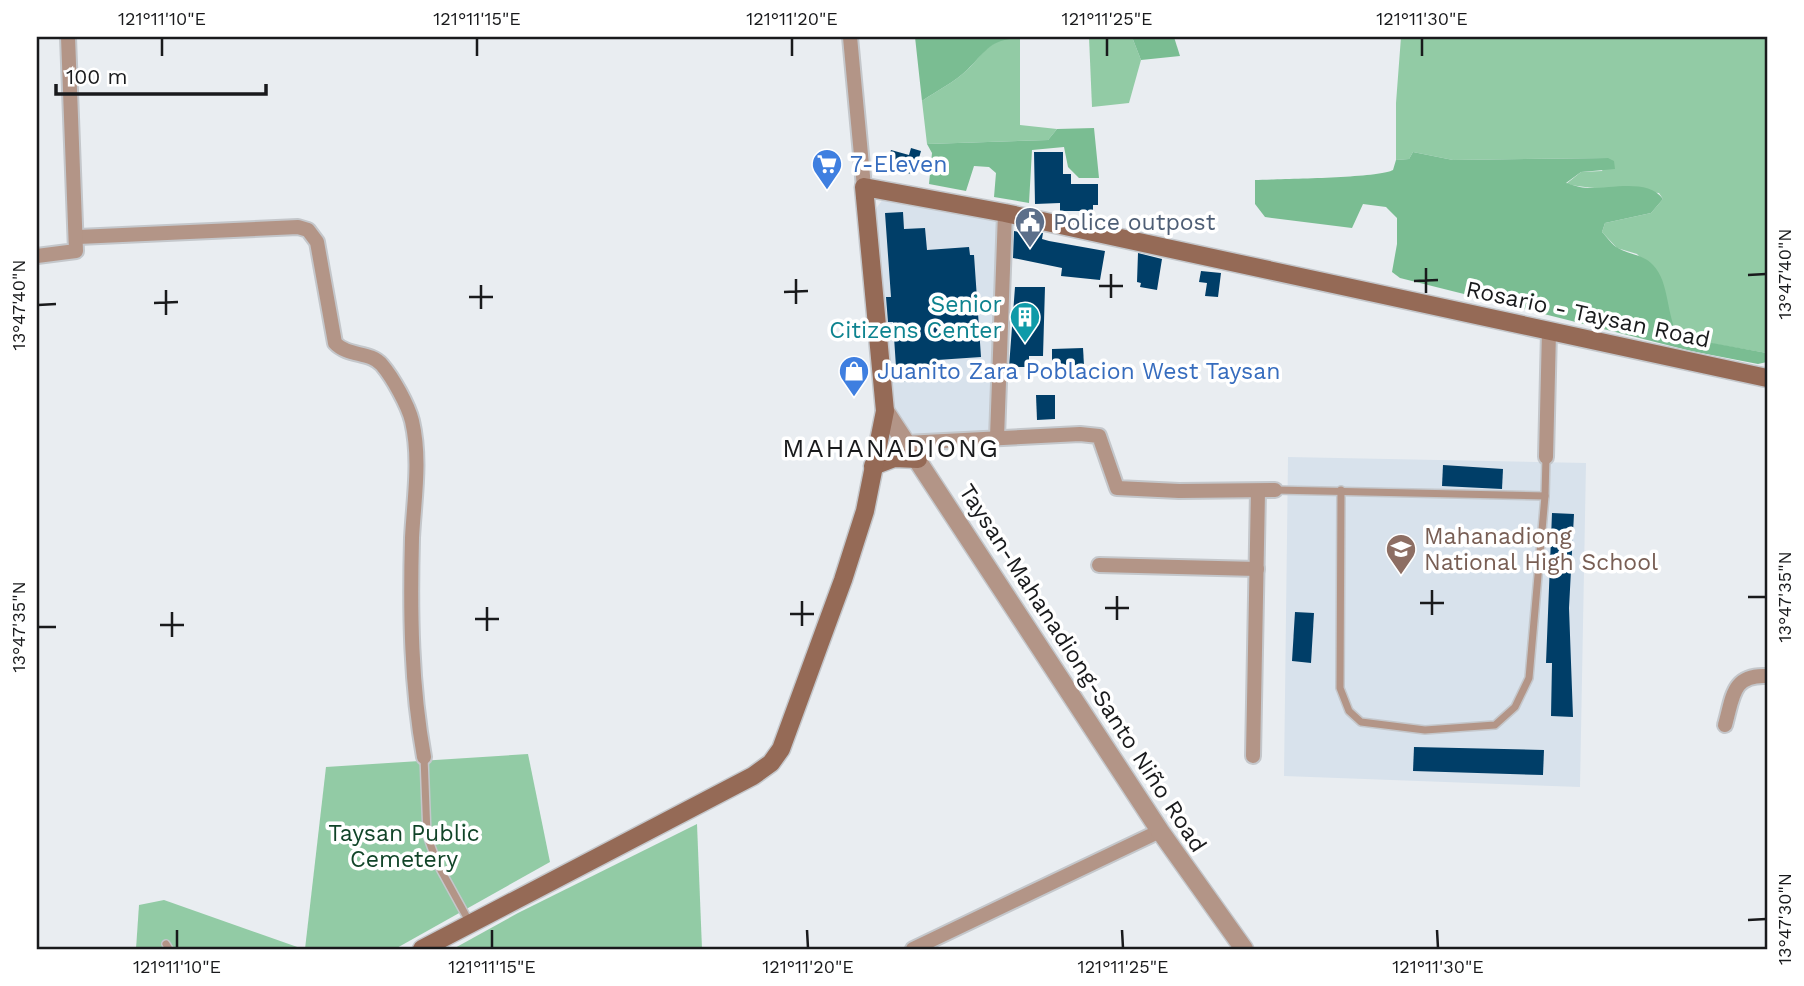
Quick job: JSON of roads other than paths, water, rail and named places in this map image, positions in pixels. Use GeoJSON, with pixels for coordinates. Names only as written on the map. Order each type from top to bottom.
{"type":"FeatureCollection","features":[{"type":"Feature","properties":{"kind":"main road","name":"Rosario - Taysan Road"},"geometry":{"type":"LineString","coordinates":[[864,187],[1005,213],[1767,378]]}},
{"type":"Feature","properties":{"kind":"main road"},"geometry":{"type":"LineString","coordinates":[[422,949],[753,776],[771,763],[780,749],[843,580],[865,511],[885,411],[864,187]]}},
{"type":"Feature","properties":{"kind":"main road"},"geometry":{"type":"LineString","coordinates":[[873,466],[894,458],[918,459]]}},
{"type":"Feature","properties":{"kind":"street"},"geometry":{"type":"LineString","coordinates":[[37,256],[76,251],[78,237],[68,37]]}},
{"type":"Feature","properties":{"kind":"street"},"geometry":{"type":"LineString","coordinates":[[850,37],[864,187]]}},
{"type":"Feature","properties":{"kind":"street"},"geometry":{"type":"LineString","coordinates":[[997,438],[1005,213]]}},
{"type":"Feature","properties":{"kind":"street"},"geometry":{"type":"LineString","coordinates":[[78,237],[298,227],[308,230],[317,242],[335,343],[342,351],[374,359],[382,366],[412,418],[418,452],[412,540],[413,691],[424,757]]}},
{"type":"Feature","properties":{"kind":"street"},"geometry":{"type":"LineString","coordinates":[[1546,457],[1549,331]]}},
{"type":"Feature","properties":{"kind":"street","name":"Taysan-Mahanadiong-Santo Niño Road"},"geometry":{"type":"LineString","coordinates":[[885,411],[1160,831],[1244,949]]}},
{"type":"Feature","properties":{"kind":"street"},"geometry":{"type":"LineString","coordinates":[[905,443],[1080,434],[1099,436],[1117,488],[1275,490]]}},
{"type":"Feature","properties":{"kind":"street"},"geometry":{"type":"LineString","coordinates":[[1253,756],[1258,491]]}},
{"type":"Feature","properties":{"kind":"street"},"geometry":{"type":"LineString","coordinates":[[1099,565],[1257,569]]}},
{"type":"Feature","properties":{"kind":"street"},"geometry":{"type":"LineString","coordinates":[[1725,725],[1737,685],[1748,676],[1767,676]]}},
{"type":"Feature","properties":{"kind":"street"},"geometry":{"type":"LineString","coordinates":[[913,949],[1160,831]]}},
{"type":"Feature","properties":{"kind":"lane"},"geometry":{"type":"LineString","coordinates":[[1341,491],[1340,688],[1349,711],[1361,723],[1424,730],[1494,725],[1515,707],[1529,678],[1546,457]]}},
{"type":"Feature","properties":{"kind":"lane"},"geometry":{"type":"LineString","coordinates":[[1275,490],[1545,496]]}},
{"type":"Feature","properties":{"kind":"lane"},"geometry":{"type":"LineString","coordinates":[[424,757],[427,835],[437,863],[470,923]]}},
{"type":"Feature","properties":{"kind":"place","name":"7-Eleven"},"geometry":{"type":"Point","coordinates":[827,191]}},
{"type":"Feature","properties":{"kind":"place","name":"Police outpost"},"geometry":{"type":"Point","coordinates":[1030,249]}},
{"type":"Feature","properties":{"kind":"place","name":"Senior Citizens Center"},"geometry":{"type":"Point","coordinates":[1025,344]}},
{"type":"Feature","properties":{"kind":"place","name":"Juanito Zara Poblacion West Taysan"},"geometry":{"type":"Point","coordinates":[854,398]}},
{"type":"Feature","properties":{"kind":"place","name":"Mahanadiong National High School"},"geometry":{"type":"Point","coordinates":[1401,576]}},
{"type":"Feature","properties":{"kind":"district","name":"MAHANADIONG"},"geometry":{"type":"Point","coordinates":[891,448]}},
{"type":"Feature","properties":{"kind":"park label","name":"Taysan Public Cemetery"},"geometry":{"type":"Point","coordinates":[404,846]}}]}
